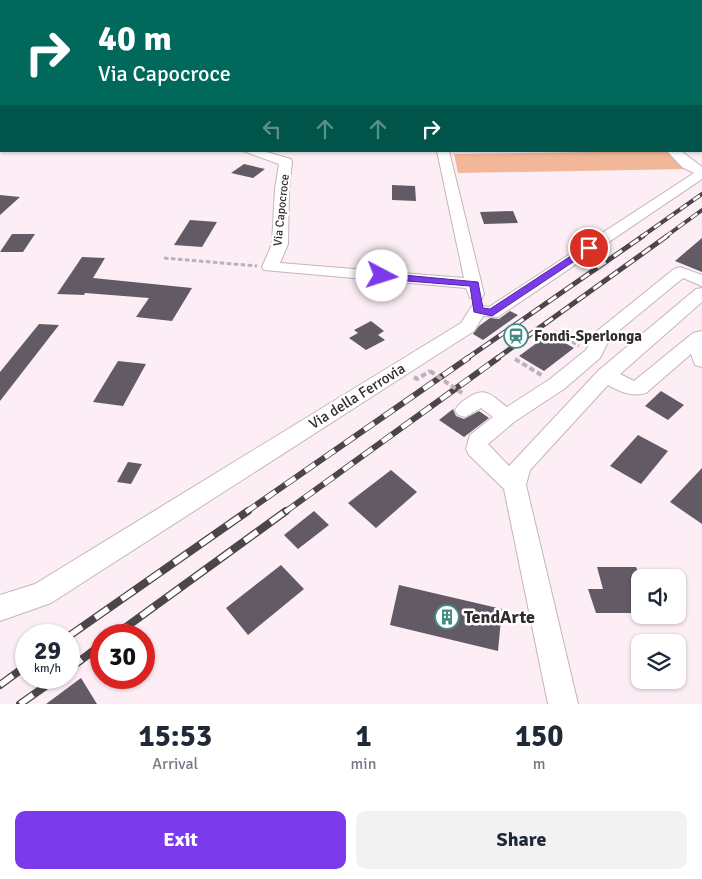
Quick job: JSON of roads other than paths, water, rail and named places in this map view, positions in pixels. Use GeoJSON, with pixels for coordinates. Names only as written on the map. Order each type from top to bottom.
{"type":"FeatureCollection","features":[{"type":"Feature","properties":{"kind":"street","name":"Via Capocroce"},"geometry":{"type":"LineString","coordinates":[[252,152],[286,162],[282,189],[280,244],[270,267],[474,284]]}},
{"type":"Feature","properties":{"kind":"street"},"geometry":{"type":"LineString","coordinates":[[443,152],[474,284],[478,310],[492,313],[702,172],[687,164],[674,152]]}},
{"type":"Feature","properties":{"kind":"street"},"geometry":{"type":"LineString","coordinates":[[515,484],[477,449],[478,440],[507,417],[552,388],[594,352],[603,335],[680,272],[702,281]]}},
{"type":"Feature","properties":{"kind":"street"},"geometry":{"type":"LineString","coordinates":[[563,704],[515,484],[520,466],[606,375],[702,293]]}},
{"type":"Feature","properties":{"kind":"street","name":"Via della Ferrovia"},"geometry":{"type":"LineString","coordinates":[[0,608],[42,594],[468,327],[478,310]]}},
{"type":"Feature","properties":{"kind":"street"},"geometry":{"type":"LineString","coordinates":[[606,375],[632,388],[639,388],[699,336],[702,337]]}},
{"type":"Feature","properties":{"kind":"street"},"geometry":{"type":"LineString","coordinates":[[702,346],[700,350],[702,361]]}},
{"type":"Feature","properties":{"kind":"street"},"geometry":{"type":"LineString","coordinates":[[594,352],[621,364]]}},
{"type":"Feature","properties":{"kind":"street"},"geometry":{"type":"LineString","coordinates":[[552,388],[574,408]]}},
{"type":"Feature","properties":{"kind":"street"},"geometry":{"type":"LineString","coordinates":[[464,402],[481,398],[507,417]]}},
{"type":"Feature","properties":{"kind":"railway"},"geometry":{"type":"LineString","coordinates":[[641,237],[702,194]]}},
{"type":"Feature","properties":{"kind":"railway"},"geometry":{"type":"LineString","coordinates":[[665,237],[702,210]]}},
{"type":"Feature","properties":{"kind":"railway"},"geometry":{"type":"LineString","coordinates":[[466,359],[643,236]]}},
{"type":"Feature","properties":{"kind":"railway"},"geometry":{"type":"LineString","coordinates":[[496,359],[667,236]]}},
{"type":"Feature","properties":{"kind":"railway"},"geometry":{"type":"LineString","coordinates":[[246,512],[468,358]]}},
{"type":"Feature","properties":{"kind":"railway"},"geometry":{"type":"LineString","coordinates":[[285,512],[498,358]]}},
{"type":"Feature","properties":{"kind":"railway"},"geometry":{"type":"LineString","coordinates":[[80,628],[248,511]]}},
{"type":"Feature","properties":{"kind":"railway"},"geometry":{"type":"LineString","coordinates":[[130,624],[286,511]]}},
{"type":"Feature","properties":{"kind":"railway"},"geometry":{"type":"LineString","coordinates":[[80,661],[90,653]]}},
{"type":"Feature","properties":{"kind":"railway"},"geometry":{"type":"LineString","coordinates":[[0,685],[15,674]]}},
{"type":"Feature","properties":{"kind":"railway"},"geometry":{"type":"LineString","coordinates":[[20,704],[41,689]]}},
{"type":"Feature","properties":{"kind":"place","name":"Fondi-Sperlonga"},"geometry":{"type":"Point","coordinates":[516,336]}},
{"type":"Feature","properties":{"kind":"place","name":"TendArte"},"geometry":{"type":"Point","coordinates":[447,617]}}]}
